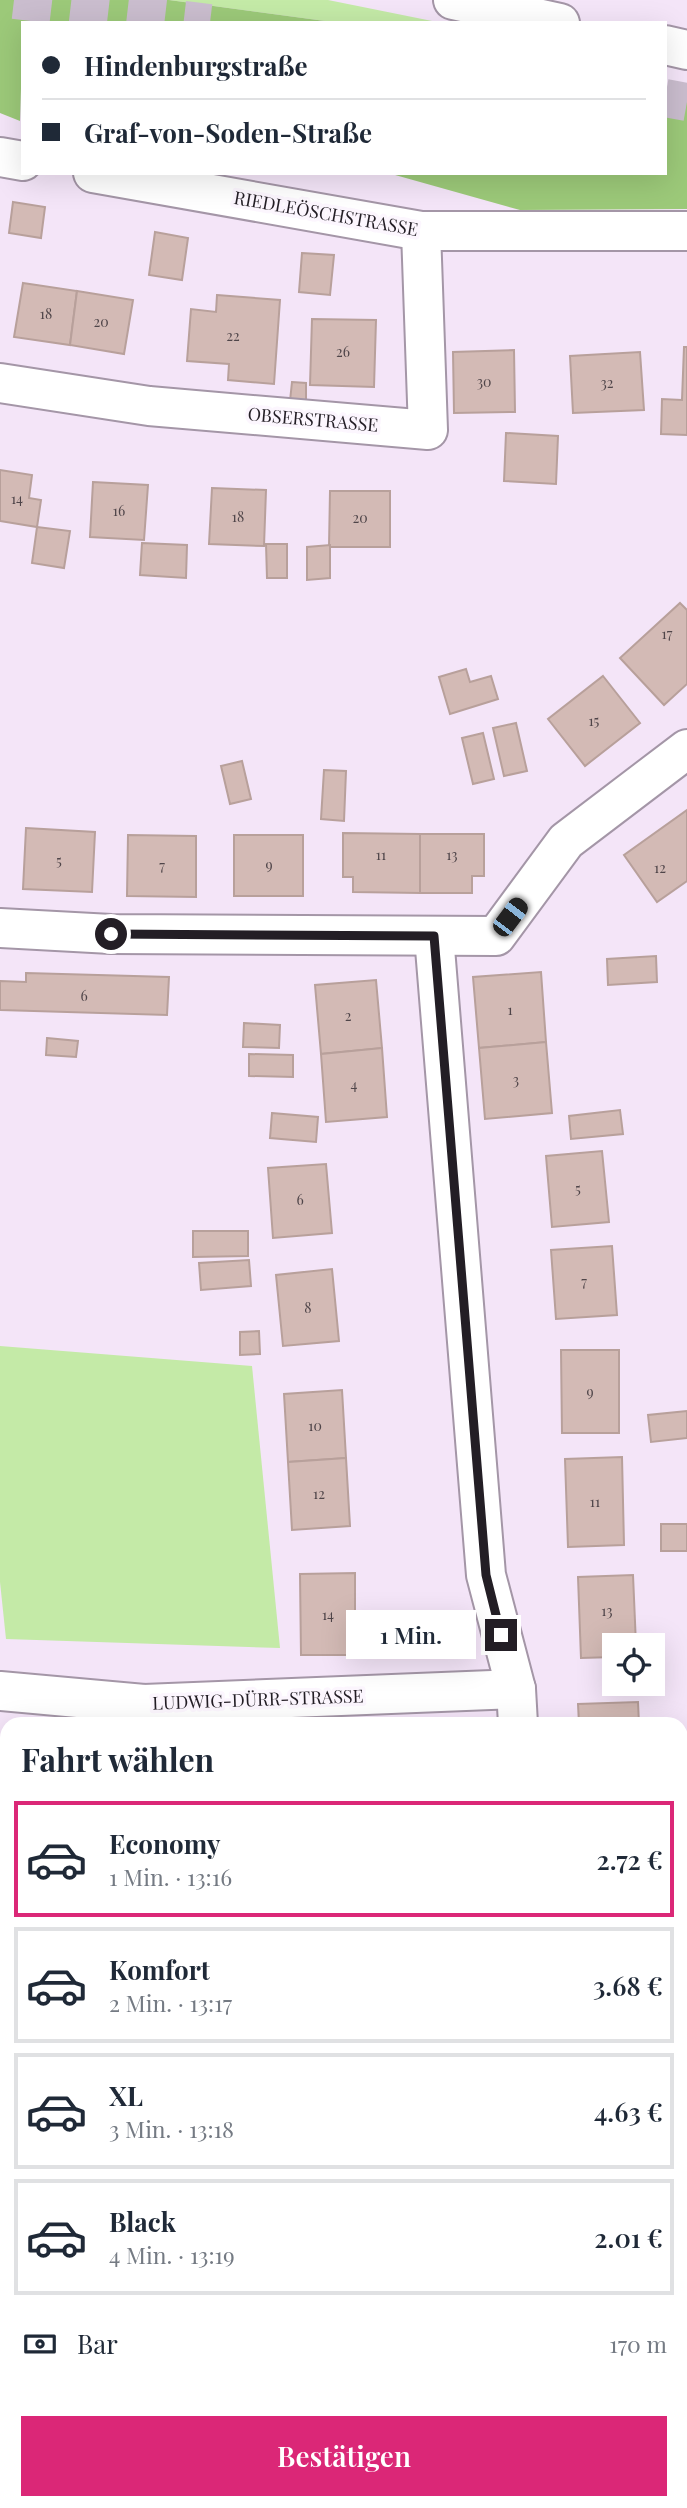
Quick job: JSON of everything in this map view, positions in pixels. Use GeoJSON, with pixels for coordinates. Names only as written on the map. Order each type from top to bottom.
{"type":"FeatureCollection","features":[{"type":"Feature","properties":{"kind":"street"},"geometry":{"type":"LineString","coordinates":[[453,0],[551,21]]}},
{"type":"Feature","properties":{"kind":"street"},"geometry":{"type":"LineString","coordinates":[[0,157],[21,161]]}},
{"type":"Feature","properties":{"kind":"street","name":"RIEDLEÖSCHSTRASSE"},"geometry":{"type":"LineString","coordinates":[[104,175],[421,231],[687,231]]}},
{"type":"Feature","properties":{"kind":"street","name":"OBSERSTRASSE"},"geometry":{"type":"LineString","coordinates":[[0,383],[149,406],[428,430],[421,231]]}},
{"type":"Feature","properties":{"kind":"street"},"geometry":{"type":"LineString","coordinates":[[0,928],[111,934],[496,936],[566,841],[687,749]]}},
{"type":"Feature","properties":{"kind":"street"},"geometry":{"type":"LineString","coordinates":[[434,936],[486,1575],[517,1706]]}},
{"type":"Feature","properties":{"kind":"street","name":"LUDWIG-DÜRR-STRASSE"},"geometry":{"type":"LineString","coordinates":[[0,1692],[144,1714],[517,1706]]}},
{"type":"Feature","properties":{"kind":"green space"},"geometry":{"type":"Polygon","coordinates":[[[0,0],[169,0],[325,21],[21,21],[20,121],[0,113],[0,0]]]}},
{"type":"Feature","properties":{"kind":"green space"},"geometry":{"type":"Polygon","coordinates":[[[169,0],[328,0],[432,21],[325,21],[169,0]]]}},
{"type":"Feature","properties":{"kind":"green space"},"geometry":{"type":"Polygon","coordinates":[[[667,91],[687,99],[687,209],[520,210],[395,175],[667,175],[667,91]]]}},
{"type":"Feature","properties":{"kind":"green space"},"geometry":{"type":"Polygon","coordinates":[[[0,1346],[252,1366],[280,1648],[6,1639],[0,1582],[0,1346]]]}},
{"type":"Feature","properties":{"kind":"building"},"geometry":{"type":"Polygon","coordinates":[[[13,202],[45,207],[41,238],[9,233],[13,202]]]}},
{"type":"Feature","properties":{"kind":"building"},"geometry":{"type":"Polygon","coordinates":[[[155,232],[188,238],[182,280],[149,275],[155,232]]]}},
{"type":"Feature","properties":{"kind":"building"},"geometry":{"type":"Polygon","coordinates":[[[302,253],[334,255],[330,295],[299,292],[302,253]]]}},
{"type":"Feature","properties":{"kind":"building"},"geometry":{"type":"Polygon","coordinates":[[[23,283],[77,291],[70,345],[14,337],[23,283]]]}},
{"type":"Feature","properties":{"kind":"building"},"geometry":{"type":"Polygon","coordinates":[[[77,291],[133,300],[124,354],[70,345],[77,291]]]}},
{"type":"Feature","properties":{"kind":"building"},"geometry":{"type":"Polygon","coordinates":[[[217,295],[280,300],[274,384],[228,380],[229,364],[187,361],[191,309],[216,312],[217,295]]]}},
{"type":"Feature","properties":{"kind":"building"},"geometry":{"type":"Polygon","coordinates":[[[312,319],[376,320],[374,387],[310,385],[312,319]]]}},
{"type":"Feature","properties":{"kind":"building"},"geometry":{"type":"Polygon","coordinates":[[[684,347],[687,347],[687,435],[661,434],[662,399],[682,400],[684,347]]]}},
{"type":"Feature","properties":{"kind":"building"},"geometry":{"type":"Polygon","coordinates":[[[514,350],[515,412],[454,413],[453,352],[514,350]]]}},
{"type":"Feature","properties":{"kind":"building"},"geometry":{"type":"Polygon","coordinates":[[[640,352],[644,410],[573,413],[570,356],[640,352]]]}},
{"type":"Feature","properties":{"kind":"building"},"geometry":{"type":"Polygon","coordinates":[[[292,382],[306,383],[306,402],[290,401],[292,382]]]}},
{"type":"Feature","properties":{"kind":"building"},"geometry":{"type":"Polygon","coordinates":[[[506,433],[558,436],[556,484],[504,481],[506,433]]]}},
{"type":"Feature","properties":{"kind":"building"},"geometry":{"type":"Polygon","coordinates":[[[0,470],[32,475],[29,498],[41,500],[37,527],[0,521],[0,470]]]}},
{"type":"Feature","properties":{"kind":"building"},"geometry":{"type":"Polygon","coordinates":[[[93,482],[148,485],[144,540],[90,537],[93,482]]]}},
{"type":"Feature","properties":{"kind":"building"},"geometry":{"type":"Polygon","coordinates":[[[212,488],[266,490],[264,546],[209,544],[212,488]]]}},
{"type":"Feature","properties":{"kind":"building"},"geometry":{"type":"Polygon","coordinates":[[[330,491],[390,491],[390,547],[329,547],[330,491]]]}},
{"type":"Feature","properties":{"kind":"building"},"geometry":{"type":"Polygon","coordinates":[[[37,527],[70,531],[64,568],[32,563],[37,527]]]}},
{"type":"Feature","properties":{"kind":"building"},"geometry":{"type":"Polygon","coordinates":[[[142,543],[187,545],[186,578],[140,575],[142,543]]]}},
{"type":"Feature","properties":{"kind":"building"},"geometry":{"type":"Polygon","coordinates":[[[266,544],[287,544],[287,578],[267,578],[266,544]]]}},
{"type":"Feature","properties":{"kind":"building"},"geometry":{"type":"Polygon","coordinates":[[[330,545],[330,578],[307,580],[307,547],[330,545]]]}},
{"type":"Feature","properties":{"kind":"building"},"geometry":{"type":"Polygon","coordinates":[[[680,603],[687,610],[687,684],[664,705],[620,658],[680,603]]]}},
{"type":"Feature","properties":{"kind":"building"},"geometry":{"type":"Polygon","coordinates":[[[466,669],[470,682],[491,676],[498,699],[450,714],[439,677],[466,669]]]}},
{"type":"Feature","properties":{"kind":"building"},"geometry":{"type":"Polygon","coordinates":[[[603,676],[640,723],[585,766],[548,719],[603,676]]]}},
{"type":"Feature","properties":{"kind":"building"},"geometry":{"type":"Polygon","coordinates":[[[516,723],[527,771],[504,776],[493,728],[516,723]]]}},
{"type":"Feature","properties":{"kind":"building"},"geometry":{"type":"Polygon","coordinates":[[[483,733],[494,779],[473,784],[462,738],[483,733]]]}},
{"type":"Feature","properties":{"kind":"building"},"geometry":{"type":"Polygon","coordinates":[[[242,761],[251,799],[230,804],[221,766],[242,761]]]}},
{"type":"Feature","properties":{"kind":"building"},"geometry":{"type":"Polygon","coordinates":[[[324,770],[346,771],[344,821],[321,819],[324,770]]]}},
{"type":"Feature","properties":{"kind":"building"},"geometry":{"type":"Polygon","coordinates":[[[687,810],[687,881],[657,902],[624,855],[687,810]]]}},
{"type":"Feature","properties":{"kind":"building"},"geometry":{"type":"Polygon","coordinates":[[[26,828],[95,832],[92,892],[23,889],[26,828]]]}},
{"type":"Feature","properties":{"kind":"building"},"geometry":{"type":"Polygon","coordinates":[[[343,833],[420,834],[420,893],[353,892],[353,877],[343,877],[343,833]]]}},
{"type":"Feature","properties":{"kind":"building"},"geometry":{"type":"Polygon","coordinates":[[[420,834],[484,834],[484,876],[472,876],[472,893],[420,893],[420,834]]]}},
{"type":"Feature","properties":{"kind":"building"},"geometry":{"type":"Polygon","coordinates":[[[128,835],[196,836],[196,897],[127,896],[128,835]]]}},
{"type":"Feature","properties":{"kind":"building"},"geometry":{"type":"Polygon","coordinates":[[[234,835],[303,835],[303,896],[234,896],[234,835]]]}},
{"type":"Feature","properties":{"kind":"building"},"geometry":{"type":"Polygon","coordinates":[[[656,956],[657,982],[608,985],[607,959],[656,956]]]}},
{"type":"Feature","properties":{"kind":"building"},"geometry":{"type":"Polygon","coordinates":[[[541,972],[546,1042],[479,1048],[473,977],[541,972]]]}},
{"type":"Feature","properties":{"kind":"building"},"geometry":{"type":"Polygon","coordinates":[[[26,973],[169,977],[167,1015],[0,1010],[0,981],[26,982],[26,973]]]}},
{"type":"Feature","properties":{"kind":"building"},"geometry":{"type":"Polygon","coordinates":[[[376,980],[382,1048],[321,1054],[315,985],[376,980]]]}},
{"type":"Feature","properties":{"kind":"building"},"geometry":{"type":"Polygon","coordinates":[[[244,1023],[280,1025],[279,1048],[243,1047],[244,1023]]]}},
{"type":"Feature","properties":{"kind":"building"},"geometry":{"type":"Polygon","coordinates":[[[47,1038],[78,1041],[76,1057],[46,1055],[47,1038]]]}},
{"type":"Feature","properties":{"kind":"building"},"geometry":{"type":"Polygon","coordinates":[[[546,1042],[552,1113],[485,1119],[479,1048],[546,1042]]]}},
{"type":"Feature","properties":{"kind":"building"},"geometry":{"type":"Polygon","coordinates":[[[382,1048],[387,1117],[326,1122],[321,1054],[382,1048]]]}},
{"type":"Feature","properties":{"kind":"building"},"geometry":{"type":"Polygon","coordinates":[[[249,1054],[293,1055],[293,1077],[249,1076],[249,1054]]]}},
{"type":"Feature","properties":{"kind":"building"},"geometry":{"type":"Polygon","coordinates":[[[620,1110],[623,1134],[571,1139],[569,1116],[620,1110]]]}},
{"type":"Feature","properties":{"kind":"building"},"geometry":{"type":"Polygon","coordinates":[[[272,1113],[318,1117],[316,1142],[270,1138],[272,1113]]]}},
{"type":"Feature","properties":{"kind":"building"},"geometry":{"type":"Polygon","coordinates":[[[602,1151],[609,1222],[552,1227],[546,1156],[602,1151]]]}},
{"type":"Feature","properties":{"kind":"building"},"geometry":{"type":"Polygon","coordinates":[[[326,1164],[332,1233],[273,1238],[268,1168],[326,1164]]]}},
{"type":"Feature","properties":{"kind":"building"},"geometry":{"type":"Polygon","coordinates":[[[193,1231],[248,1231],[248,1256],[193,1257],[193,1231]]]}},
{"type":"Feature","properties":{"kind":"building"},"geometry":{"type":"Polygon","coordinates":[[[612,1246],[617,1315],[556,1319],[551,1250],[612,1246]]]}},
{"type":"Feature","properties":{"kind":"building"},"geometry":{"type":"Polygon","coordinates":[[[249,1260],[251,1286],[201,1290],[199,1263],[249,1260]]]}},
{"type":"Feature","properties":{"kind":"building"},"geometry":{"type":"Polygon","coordinates":[[[332,1269],[339,1341],[283,1346],[276,1275],[332,1269]]]}},
{"type":"Feature","properties":{"kind":"building"},"geometry":{"type":"Polygon","coordinates":[[[259,1331],[260,1354],[240,1355],[240,1332],[259,1331]]]}},
{"type":"Feature","properties":{"kind":"building"},"geometry":{"type":"Polygon","coordinates":[[[561,1350],[619,1350],[619,1433],[562,1433],[561,1350]]]}},
{"type":"Feature","properties":{"kind":"building"},"geometry":{"type":"Polygon","coordinates":[[[342,1390],[346,1458],[288,1462],[284,1394],[342,1390]]]}},
{"type":"Feature","properties":{"kind":"building"},"geometry":{"type":"Polygon","coordinates":[[[687,1411],[687,1438],[651,1442],[648,1415],[687,1411]]]}},
{"type":"Feature","properties":{"kind":"building"},"geometry":{"type":"Polygon","coordinates":[[[622,1457],[624,1545],[568,1547],[565,1459],[622,1457]]]}},
{"type":"Feature","properties":{"kind":"building"},"geometry":{"type":"Polygon","coordinates":[[[346,1458],[350,1526],[292,1530],[288,1462],[346,1458]]]}},
{"type":"Feature","properties":{"kind":"building"},"geometry":{"type":"Polygon","coordinates":[[[661,1524],[687,1524],[687,1551],[661,1551],[661,1524]]]}},
{"type":"Feature","properties":{"kind":"building"},"geometry":{"type":"Polygon","coordinates":[[[355,1573],[355,1655],[301,1655],[300,1574],[355,1573]]]}},
{"type":"Feature","properties":{"kind":"building"},"geometry":{"type":"Polygon","coordinates":[[[633,1575],[635,1633],[602,1633],[602,1657],[581,1658],[578,1577],[633,1575]]]}},
{"type":"Feature","properties":{"kind":"building"},"geometry":{"type":"Polygon","coordinates":[[[638,1702],[639,1717],[579,1717],[578,1704],[638,1702]]]}},
{"type":"Feature","properties":{"kind":"tunnel"},"geometry":{"type":"LineString","coordinates":[[14,0],[193,21]]}},
{"type":"Feature","properties":{"kind":"tunnel"},"geometry":{"type":"LineString","coordinates":[[667,98],[687,102]]}},
{"type":"Feature","properties":{"kind":"route"},"geometry":{"type":"LineString","coordinates":[[111,934],[434,936],[486,1575],[501,1635]]}}]}
